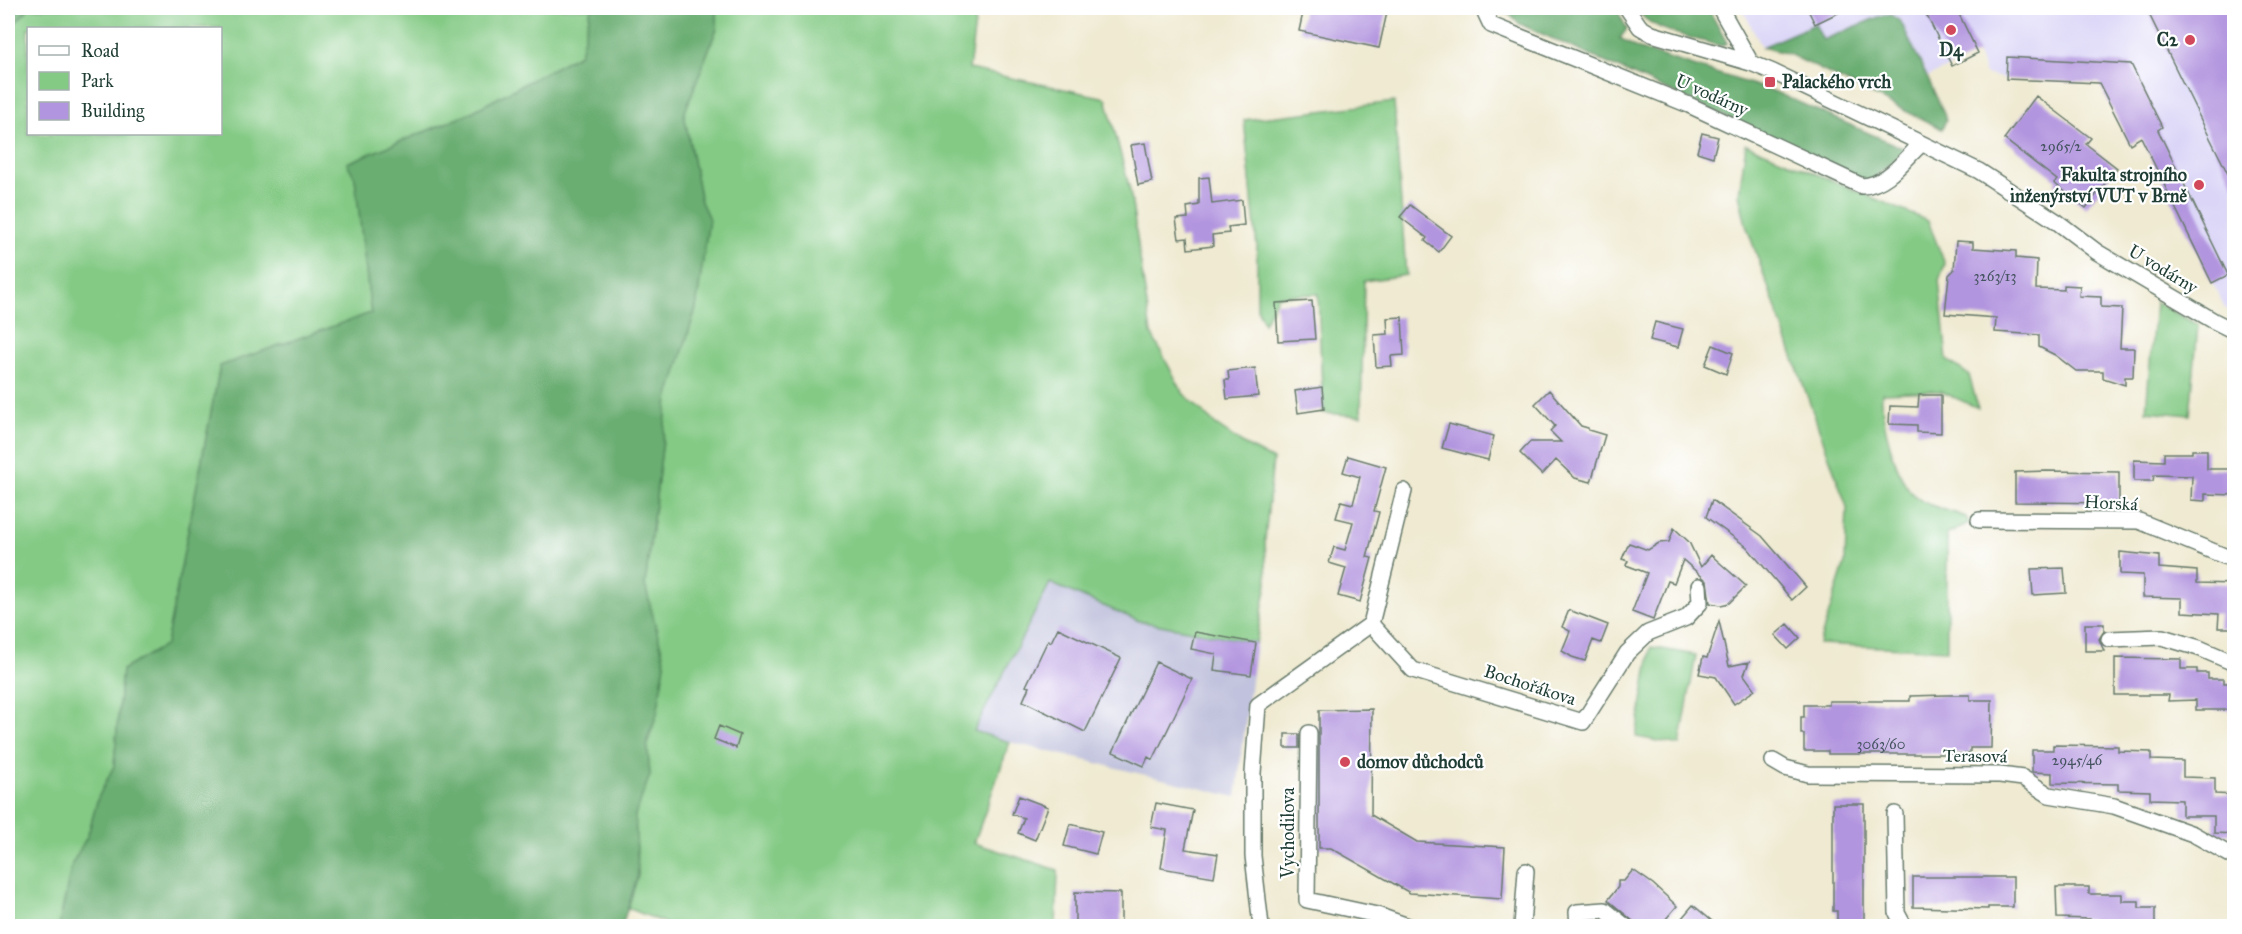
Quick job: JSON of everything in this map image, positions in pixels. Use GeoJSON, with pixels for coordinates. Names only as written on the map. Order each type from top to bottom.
{"type":"FeatureCollection","features":[{"type":"Feature","properties":{"kind":"street","name":"U vodárny"},"geometry":{"type":"LineString","coordinates":[[1483,8],[1491,25],[1689,105],[1862,186],[1874,185],[1883,181],[1921,144]]}},
{"type":"Feature","properties":{"kind":"street","name":"U vodárny"},"geometry":{"type":"LineString","coordinates":[[1627,8],[1640,27],[1652,34],[1751,63],[1834,100],[1979,171],[2056,221],[2097,252],[2235,331]]}},
{"type":"Feature","properties":{"kind":"street"},"geometry":{"type":"LineString","coordinates":[[1720,8],[1751,63]]}},
{"type":"Feature","properties":{"kind":"street"},"geometry":{"type":"LineString","coordinates":[[1260,927],[1253,856],[1253,773],[1258,705],[1371,624],[1404,491]]}},
{"type":"Feature","properties":{"kind":"street","name":"Horská"},"geometry":{"type":"LineString","coordinates":[[1979,520],[2139,521],[2235,560]]}},
{"type":"Feature","properties":{"kind":"street","name":"Bochořákova"},"geometry":{"type":"LineString","coordinates":[[1371,624],[1413,670],[1583,722],[1627,653],[1648,633],[1686,618],[1700,603],[1699,586]]}},
{"type":"Feature","properties":{"kind":"street"},"geometry":{"type":"LineString","coordinates":[[2109,639],[2162,637],[2199,648],[2235,663]]}},
{"type":"Feature","properties":{"kind":"street","name":"Vychodilova"},"geometry":{"type":"LineString","coordinates":[[1309,733],[1307,900],[1377,915],[1408,927]]}},
{"type":"Feature","properties":{"kind":"street","name":"Terasová"},"geometry":{"type":"LineString","coordinates":[[1773,761],[1785,768],[1808,774],[2023,777],[2049,795],[2114,806],[2193,834],[2235,857]]}},
{"type":"Feature","properties":{"kind":"street"},"geometry":{"type":"LineString","coordinates":[[1895,814],[1897,913],[1904,927]]}},
{"type":"Feature","properties":{"kind":"street"},"geometry":{"type":"LineString","coordinates":[[1522,927],[1526,871]]}},
{"type":"Feature","properties":{"kind":"street"},"geometry":{"type":"LineString","coordinates":[[1578,927],[1577,912],[1605,910],[1625,927]]}},
{"type":"Feature","properties":{"kind":"shaded area","name":"Fakulta strojního inženýrství VUT v Brně"},"geometry":{"type":"Polygon","coordinates":[[[1742,8],[2234,8],[2234,313],[2225,308],[2141,137],[2162,127],[2131,64],[2006,79],[1985,74],[1978,53],[1928,77],[1901,22],[1882,15],[1822,40],[1814,24],[1762,47],[1742,8]]]}},
{"type":"Feature","properties":{"kind":"shaded area"},"geometry":{"type":"Polygon","coordinates":[[[1050,582],[1139,621],[1256,643],[1236,797],[1010,742],[974,731],[1050,582]]]}},
{"type":"Feature","properties":{"kind":"green space"},"geometry":{"type":"Polygon","coordinates":[[[8,8],[29,8],[8,31],[8,8]]]}},
{"type":"Feature","properties":{"kind":"green space"},"geometry":{"type":"Polygon","coordinates":[[[29,8],[591,8],[580,54],[466,115],[348,163],[355,178],[371,313],[220,366],[166,645],[122,670],[114,766],[98,798],[88,835],[72,864],[59,926],[8,926],[8,31],[29,8]]]}},
{"type":"Feature","properties":{"kind":"green space"},"geometry":{"type":"Polygon","coordinates":[[[591,8],[717,8],[717,28],[684,114],[701,202],[709,219],[696,308],[668,399],[645,585],[665,663],[657,714],[647,740],[650,775],[635,815],[638,875],[622,926],[59,926],[72,864],[88,835],[98,798],[114,766],[122,670],[166,645],[220,366],[371,313],[355,178],[347,163],[466,115],[580,54],[591,8]]]}},
{"type":"Feature","properties":{"kind":"green space"},"geometry":{"type":"Polygon","coordinates":[[[717,8],[977,8],[969,69],[1106,98],[1130,190],[1151,333],[1183,393],[1216,425],[1245,445],[1273,460],[1265,540],[1267,584],[1256,643],[1139,621],[1050,583],[974,731],[1010,742],[974,843],[1058,870],[1056,926],[672,926],[628,908],[638,875],[635,815],[650,775],[647,745],[657,714],[665,663],[645,586],[668,399],[696,308],[709,219],[701,202],[684,114],[717,28],[717,8]]]}},
{"type":"Feature","properties":{"kind":"green space"},"geometry":{"type":"Polygon","coordinates":[[[1502,8],[1616,8],[1627,29],[1620,38],[1636,48],[1773,91],[1905,149],[1868,184],[1749,127],[1520,24],[1502,8]]]}},
{"type":"Feature","properties":{"kind":"green space"},"geometry":{"type":"Polygon","coordinates":[[[1636,8],[1708,8],[1727,43],[1722,46],[1674,33],[1651,23],[1636,8]]]}},
{"type":"Feature","properties":{"kind":"green space"},"geometry":{"type":"Polygon","coordinates":[[[1883,15],[1891,15],[1901,22],[1944,113],[1946,120],[1942,129],[1789,54],[1762,47],[1815,24],[1823,40],[1883,15]]]}},
{"type":"Feature","properties":{"kind":"green space"},"geometry":{"type":"Polygon","coordinates":[[[1394,102],[1406,275],[1364,281],[1361,416],[1323,413],[1318,294],[1278,296],[1264,323],[1257,308],[1257,247],[1244,120],[1394,102]]]}},
{"type":"Feature","properties":{"kind":"green space"},"geometry":{"type":"Polygon","coordinates":[[[1746,144],[1928,221],[1945,264],[1939,280],[1947,360],[1969,375],[1978,408],[1940,391],[1882,393],[1882,404],[1891,448],[1908,488],[1926,503],[1966,517],[1969,524],[1947,534],[1947,650],[1819,644],[1845,563],[1847,507],[1746,225],[1739,194],[1746,144]]]}},
{"type":"Feature","properties":{"kind":"green space"},"geometry":{"type":"Polygon","coordinates":[[[2155,302],[2198,325],[2190,415],[2146,411],[2155,302]]]}},
{"type":"Feature","properties":{"kind":"green space"},"geometry":{"type":"Polygon","coordinates":[[[1651,647],[1696,655],[1680,745],[1636,737],[1651,647]]]}},
{"type":"Feature","properties":{"kind":"building"},"geometry":{"type":"Polygon","coordinates":[[[1304,8],[1388,8],[1379,48],[1299,31],[1304,8]]]}},
{"type":"Feature","properties":{"kind":"building"},"geometry":{"type":"Polygon","coordinates":[[[1807,8],[1848,8],[1815,24],[1807,8]]]}},
{"type":"Feature","properties":{"kind":"building","name":"D4"},"geometry":{"type":"Polygon","coordinates":[[[1923,8],[1956,8],[1978,53],[1952,66],[1923,8]]]}},
{"type":"Feature","properties":{"kind":"building","name":"C2"},"geometry":{"type":"Polygon","coordinates":[[[2146,8],[2235,8],[2235,188],[2203,124],[2146,8]]]}},
{"type":"Feature","properties":{"kind":"building"},"geometry":{"type":"Polygon","coordinates":[[[2007,57],[2131,64],[2162,127],[2158,130],[2228,275],[2212,283],[2141,137],[2130,144],[2099,83],[2006,79],[2007,57]]]}},
{"type":"Feature","properties":{"kind":"building"},"geometry":{"type":"Polygon","coordinates":[[[2036,96],[2091,138],[2086,144],[2117,168],[2086,208],[2054,183],[2057,180],[2004,139],[2036,96]]]}},
{"type":"Feature","properties":{"kind":"building"},"geometry":{"type":"Polygon","coordinates":[[[1702,133],[1718,137],[1713,157],[1697,152],[1702,133]]]}},
{"type":"Feature","properties":{"kind":"building"},"geometry":{"type":"Polygon","coordinates":[[[1145,143],[1152,182],[1138,185],[1131,145],[1145,143]]]}},
{"type":"Feature","properties":{"kind":"building"},"geometry":{"type":"Polygon","coordinates":[[[1209,177],[1212,204],[1242,200],[1244,225],[1228,227],[1229,233],[1212,235],[1213,246],[1188,249],[1187,238],[1179,239],[1176,219],[1188,218],[1187,207],[1199,205],[1199,178],[1209,177]]]}},
{"type":"Feature","properties":{"kind":"building"},"geometry":{"type":"Polygon","coordinates":[[[1410,205],[1451,236],[1439,252],[1425,241],[1427,238],[1400,217],[1410,205]]]}},
{"type":"Feature","properties":{"kind":"building"},"geometry":{"type":"Polygon","coordinates":[[[1956,241],[1973,242],[1973,248],[2016,251],[2016,258],[2037,260],[2036,289],[2064,290],[2064,285],[2080,286],[2079,296],[2101,297],[2101,307],[2122,308],[2120,348],[2134,348],[2133,377],[2125,377],[2125,385],[2103,378],[2103,371],[2076,371],[2055,355],[2039,347],[2039,335],[1995,332],[1996,318],[1945,314],[1949,275],[1954,270],[1956,241]]]}},
{"type":"Feature","properties":{"kind":"building"},"geometry":{"type":"Polygon","coordinates":[[[1312,301],[1315,339],[1278,341],[1276,303],[1312,301]]]}},
{"type":"Feature","properties":{"kind":"building"},"geometry":{"type":"Polygon","coordinates":[[[1402,317],[1404,355],[1391,356],[1392,366],[1376,367],[1374,335],[1388,334],[1387,318],[1402,317]]]}},
{"type":"Feature","properties":{"kind":"building"},"geometry":{"type":"Polygon","coordinates":[[[1655,322],[1683,329],[1678,347],[1650,340],[1655,322]]]}},
{"type":"Feature","properties":{"kind":"building"},"geometry":{"type":"Polygon","coordinates":[[[1713,345],[1733,353],[1726,374],[1705,365],[1713,345]]]}},
{"type":"Feature","properties":{"kind":"building"},"geometry":{"type":"Polygon","coordinates":[[[1255,368],[1258,396],[1227,399],[1225,380],[1229,380],[1228,371],[1255,368]]]}},
{"type":"Feature","properties":{"kind":"building"},"geometry":{"type":"Polygon","coordinates":[[[1322,387],[1324,409],[1298,413],[1295,391],[1322,387]]]}},
{"type":"Feature","properties":{"kind":"building"},"geometry":{"type":"Polygon","coordinates":[[[1549,390],[1581,426],[1605,435],[1591,482],[1575,478],[1556,460],[1542,475],[1520,453],[1530,442],[1561,442],[1550,431],[1555,426],[1535,404],[1549,390]]]}},
{"type":"Feature","properties":{"kind":"building"},"geometry":{"type":"Polygon","coordinates":[[[1919,395],[1941,395],[1941,433],[1917,432],[1917,425],[1889,424],[1890,406],[1918,407],[1919,395]]]}},
{"type":"Feature","properties":{"kind":"building"},"geometry":{"type":"Polygon","coordinates":[[[1449,424],[1494,436],[1488,460],[1442,448],[1449,424]]]}},
{"type":"Feature","properties":{"kind":"building"},"geometry":{"type":"Polygon","coordinates":[[[2192,450],[2207,450],[2207,469],[2235,469],[2235,495],[2205,494],[2205,501],[2191,500],[2192,476],[2154,475],[2153,481],[2134,481],[2134,460],[2164,461],[2164,453],[2192,453],[2192,450]]]}},
{"type":"Feature","properties":{"kind":"building"},"geometry":{"type":"Polygon","coordinates":[[[1348,456],[1386,467],[1374,511],[1379,512],[1367,557],[1372,558],[1360,602],[1338,596],[1346,568],[1329,563],[1334,547],[1345,550],[1353,522],[1336,518],[1341,501],[1353,504],[1360,477],[1343,472],[1348,456]]]}},
{"type":"Feature","properties":{"kind":"building"},"geometry":{"type":"Polygon","coordinates":[[[2015,472],[2119,472],[2119,503],[2015,502],[2015,472]]]}},
{"type":"Feature","properties":{"kind":"building"},"geometry":{"type":"Polygon","coordinates":[[[1712,500],[1762,536],[1806,587],[1792,600],[1747,547],[1706,517],[1712,500]]]}},
{"type":"Feature","properties":{"kind":"building"},"geometry":{"type":"Polygon","coordinates":[[[1674,528],[1689,542],[1701,567],[1711,555],[1746,586],[1729,603],[1721,605],[1710,603],[1707,581],[1683,560],[1674,583],[1668,581],[1653,620],[1632,612],[1647,573],[1626,565],[1628,561],[1622,559],[1629,543],[1648,550],[1659,543],[1669,542],[1674,528]]]}},
{"type":"Feature","properties":{"kind":"building"},"geometry":{"type":"Polygon","coordinates":[[[2120,552],[2159,556],[2159,568],[2197,571],[2197,583],[2235,584],[2234,628],[2218,628],[2219,614],[2182,612],[2182,598],[2143,597],[2143,575],[2120,574],[2120,552]]]}},
{"type":"Feature","properties":{"kind":"building"},"geometry":{"type":"Polygon","coordinates":[[[2064,568],[2066,593],[2033,595],[2031,569],[2064,568]]]}},
{"type":"Feature","properties":{"kind":"building"},"geometry":{"type":"Polygon","coordinates":[[[1569,610],[1608,625],[1601,643],[1593,640],[1585,661],[1562,651],[1570,631],[1562,627],[1569,610]]]}},
{"type":"Feature","properties":{"kind":"building"},"geometry":{"type":"Polygon","coordinates":[[[1719,621],[1729,666],[1749,662],[1744,675],[1755,690],[1734,704],[1716,677],[1699,674],[1703,657],[1707,658],[1719,621]]]}},
{"type":"Feature","properties":{"kind":"building"},"geometry":{"type":"Polygon","coordinates":[[[1788,624],[1800,638],[1788,649],[1775,635],[1788,624]]]}},
{"type":"Feature","properties":{"kind":"building"},"geometry":{"type":"Polygon","coordinates":[[[2085,624],[2104,624],[2104,631],[2099,639],[2104,651],[2085,651],[2085,624]]]}},
{"type":"Feature","properties":{"kind":"building"},"geometry":{"type":"Polygon","coordinates":[[[1058,628],[1121,658],[1085,732],[1023,701],[1029,687],[1026,686],[1048,640],[1051,642],[1058,628]]]}},
{"type":"Feature","properties":{"kind":"building"},"geometry":{"type":"Polygon","coordinates":[[[1195,632],[1256,643],[1251,675],[1214,670],[1216,654],[1191,649],[1195,632]]]}},
{"type":"Feature","properties":{"kind":"building"},"geometry":{"type":"Polygon","coordinates":[[[2115,658],[2181,659],[2181,669],[2197,669],[2197,673],[2208,673],[2208,679],[2224,679],[2224,683],[2235,683],[2235,710],[2196,710],[2196,700],[2168,701],[2169,695],[2115,695],[2115,658]]]}},
{"type":"Feature","properties":{"kind":"building"},"geometry":{"type":"Polygon","coordinates":[[[1156,662],[1192,679],[1153,760],[1148,757],[1144,766],[1113,752],[1156,662]]]}},
{"type":"Feature","properties":{"kind":"building"},"geometry":{"type":"Polygon","coordinates":[[[1970,695],[1970,700],[1992,700],[1991,748],[1970,748],[1970,754],[1828,754],[1828,751],[1804,751],[1801,717],[1804,717],[1804,705],[1829,705],[1829,701],[1910,701],[1910,696],[1970,695]]]}},
{"type":"Feature","properties":{"kind":"building","name":"domov důchodců"},"geometry":{"type":"Polygon","coordinates":[[[1372,709],[1371,815],[1417,842],[1505,847],[1502,899],[1410,893],[1331,848],[1319,848],[1319,710],[1372,709]]]}},
{"type":"Feature","properties":{"kind":"building"},"geometry":{"type":"Polygon","coordinates":[[[719,726],[740,735],[736,748],[714,739],[719,726]]]}},
{"type":"Feature","properties":{"kind":"building"},"geometry":{"type":"Polygon","coordinates":[[[1285,734],[1299,734],[1299,748],[1285,748],[1285,734]]]}},
{"type":"Feature","properties":{"kind":"building"},"geometry":{"type":"Polygon","coordinates":[[[2053,745],[2118,746],[2118,751],[2151,752],[2151,760],[2183,761],[2183,777],[2215,778],[2215,794],[2235,795],[2235,834],[2214,833],[2214,816],[2182,816],[2182,800],[2150,799],[2150,791],[2118,790],[2118,784],[2052,783],[2052,773],[2032,772],[2032,750],[2053,750],[2053,745]]]}},
{"type":"Feature","properties":{"kind":"building"},"geometry":{"type":"Polygon","coordinates":[[[1019,796],[1048,807],[1035,840],[1018,833],[1024,818],[1012,814],[1019,796]]]}},
{"type":"Feature","properties":{"kind":"building"},"geometry":{"type":"Polygon","coordinates":[[[1156,803],[1193,810],[1185,849],[1218,854],[1214,877],[1161,868],[1167,830],[1151,827],[1156,803]]]}},
{"type":"Feature","properties":{"kind":"building"},"geometry":{"type":"Polygon","coordinates":[[[1833,804],[1864,804],[1864,927],[1837,927],[1837,911],[1833,911],[1833,804]]]}},
{"type":"Feature","properties":{"kind":"building"},"geometry":{"type":"Polygon","coordinates":[[[1070,824],[1102,832],[1096,854],[1064,846],[1070,824]]]}},
{"type":"Feature","properties":{"kind":"building"},"geometry":{"type":"Polygon","coordinates":[[[1633,870],[1653,884],[1677,906],[1659,927],[1640,927],[1608,900],[1618,887],[1618,881],[1624,881],[1633,870]]]}},
{"type":"Feature","properties":{"kind":"building"},"geometry":{"type":"Polygon","coordinates":[[[1913,877],[2013,877],[2013,907],[1988,907],[1988,909],[1913,907],[1913,877]]]}},
{"type":"Feature","properties":{"kind":"building"},"geometry":{"type":"Polygon","coordinates":[[[2056,887],[2089,887],[2089,894],[2122,894],[2122,901],[2139,901],[2139,908],[2155,908],[2155,927],[2097,927],[2090,926],[2090,919],[2057,918],[2056,887]]]}},
{"type":"Feature","properties":{"kind":"building"},"geometry":{"type":"Polygon","coordinates":[[[1075,892],[1121,893],[1121,927],[1075,927],[1075,892]]]}},
{"type":"Feature","properties":{"kind":"building"},"geometry":{"type":"Polygon","coordinates":[[[1693,905],[1719,927],[1692,927],[1682,918],[1693,905]]]}},
{"type":"Feature","properties":{"kind":"place","name":"D4"},"geometry":{"type":"Point","coordinates":[1951,30]}},
{"type":"Feature","properties":{"kind":"place","name":"C2"},"geometry":{"type":"Point","coordinates":[2190,40]}},
{"type":"Feature","properties":{"kind":"place","name":"Palackého vrch"},"geometry":{"type":"Point","coordinates":[1770,82]}},
{"type":"Feature","properties":{"kind":"place","name":"Fakulta strojního inženýrství VUT v Brně"},"geometry":{"type":"Point","coordinates":[2199,185]}},
{"type":"Feature","properties":{"kind":"place","name":"domov důchodců"},"geometry":{"type":"Point","coordinates":[1345,762]}}]}
